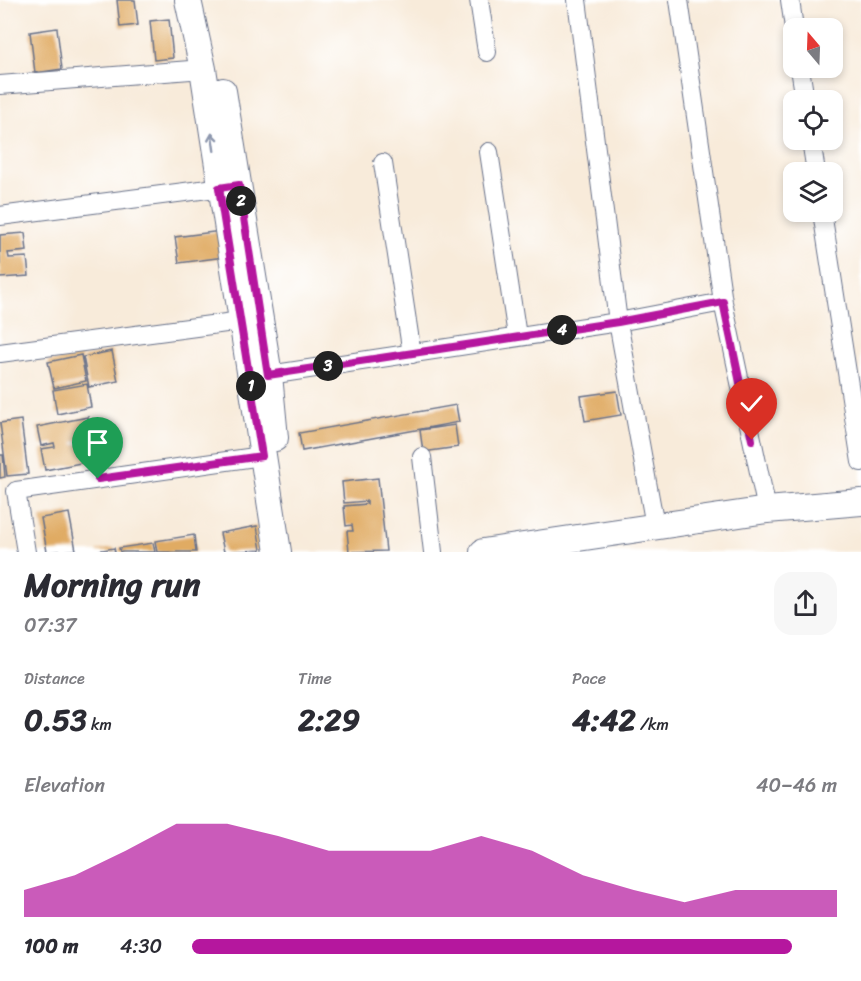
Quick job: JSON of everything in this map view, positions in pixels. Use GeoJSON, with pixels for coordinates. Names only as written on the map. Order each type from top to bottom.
{"type":"FeatureCollection","features":[{"type":"Feature","properties":{"kind":"main road"},"geometry":{"type":"LineString","coordinates":[[188,0],[268,375],[292,552]]}},
{"type":"Feature","properties":{"kind":"main road"},"geometry":{"type":"LineString","coordinates":[[204,0],[219,67],[241,321],[278,552]]}},
{"type":"Feature","properties":{"kind":"main road"},"geometry":{"type":"LineString","coordinates":[[483,552],[767,510],[861,502]]}},
{"type":"Feature","properties":{"kind":"street"},"geometry":{"type":"LineString","coordinates":[[479,0],[487,52]]}},
{"type":"Feature","properties":{"kind":"street"},"geometry":{"type":"LineString","coordinates":[[577,0],[618,322],[655,526]]}},
{"type":"Feature","properties":{"kind":"street"},"geometry":{"type":"LineString","coordinates":[[679,0],[723,302],[767,510]]}},
{"type":"Feature","properties":{"kind":"street"},"geometry":{"type":"LineString","coordinates":[[790,0],[793,18]]}},
{"type":"Feature","properties":{"kind":"street"},"geometry":{"type":"LineString","coordinates":[[0,85],[203,69]]}},
{"type":"Feature","properties":{"kind":"street"},"geometry":{"type":"LineString","coordinates":[[489,152],[517,336]]}},
{"type":"Feature","properties":{"kind":"street"},"geometry":{"type":"LineString","coordinates":[[383,163],[412,354]]}},
{"type":"Feature","properties":{"kind":"street"},"geometry":{"type":"LineString","coordinates":[[0,216],[229,187]]}},
{"type":"Feature","properties":{"kind":"street"},"geometry":{"type":"LineString","coordinates":[[824,222],[861,462]]}},
{"type":"Feature","properties":{"kind":"street"},"geometry":{"type":"LineString","coordinates":[[268,375],[618,322],[723,302]]}},
{"type":"Feature","properties":{"kind":"street"},"geometry":{"type":"LineString","coordinates":[[0,353],[241,321]]}},
{"type":"Feature","properties":{"kind":"street"},"geometry":{"type":"LineString","coordinates":[[26,552],[8,492],[262,456]]}},
{"type":"Feature","properties":{"kind":"street"},"geometry":{"type":"LineString","coordinates":[[422,457],[433,552]]}},
{"type":"Feature","properties":{"kind":"building"},"geometry":{"type":"Polygon","coordinates":[[[117,0],[135,0],[138,25],[120,27],[117,0]]]}},
{"type":"Feature","properties":{"kind":"building"},"geometry":{"type":"Polygon","coordinates":[[[169,19],[173,58],[154,60],[150,21],[169,19]]]}},
{"type":"Feature","properties":{"kind":"building"},"geometry":{"type":"Polygon","coordinates":[[[57,28],[62,69],[35,73],[30,32],[57,28]]]}},
{"type":"Feature","properties":{"kind":"building"},"geometry":{"type":"Polygon","coordinates":[[[221,231],[224,257],[179,263],[175,237],[221,231]]]}},
{"type":"Feature","properties":{"kind":"building"},"geometry":{"type":"Polygon","coordinates":[[[25,233],[27,251],[8,253],[9,258],[27,257],[29,276],[0,278],[0,235],[25,233]]]}},
{"type":"Feature","properties":{"kind":"building"},"geometry":{"type":"Polygon","coordinates":[[[112,351],[118,381],[89,387],[83,357],[112,351]]]}},
{"type":"Feature","properties":{"kind":"building"},"geometry":{"type":"Polygon","coordinates":[[[81,355],[86,381],[54,388],[48,362],[81,355]]]}},
{"type":"Feature","properties":{"kind":"building"},"geometry":{"type":"Polygon","coordinates":[[[87,384],[91,407],[57,414],[53,390],[87,384]]]}},
{"type":"Feature","properties":{"kind":"building"},"geometry":{"type":"Polygon","coordinates":[[[617,391],[621,415],[585,421],[581,396],[617,391]]]}},
{"type":"Feature","properties":{"kind":"building"},"geometry":{"type":"Polygon","coordinates":[[[456,405],[459,422],[302,451],[299,433],[456,405]]]}},
{"type":"Feature","properties":{"kind":"building"},"geometry":{"type":"Polygon","coordinates":[[[88,417],[92,439],[74,442],[74,445],[93,442],[96,460],[45,470],[41,449],[55,447],[54,443],[41,446],[37,427],[88,417]]]}},
{"type":"Feature","properties":{"kind":"building"},"geometry":{"type":"Polygon","coordinates":[[[21,420],[28,474],[7,476],[0,423],[21,420]]]}},
{"type":"Feature","properties":{"kind":"building"},"geometry":{"type":"Polygon","coordinates":[[[455,425],[458,447],[423,452],[420,430],[455,425]]]}},
{"type":"Feature","properties":{"kind":"building"},"geometry":{"type":"Polygon","coordinates":[[[0,455],[3,455],[5,477],[0,478],[0,455]]]}},
{"type":"Feature","properties":{"kind":"building"},"geometry":{"type":"Polygon","coordinates":[[[378,478],[386,551],[349,552],[347,531],[353,531],[352,525],[346,526],[344,506],[367,504],[367,501],[344,503],[342,482],[378,478]]]}},
{"type":"Feature","properties":{"kind":"building"},"geometry":{"type":"Polygon","coordinates":[[[69,513],[76,550],[47,552],[41,518],[69,513]]]}},
{"type":"Feature","properties":{"kind":"building"},"geometry":{"type":"Polygon","coordinates":[[[257,526],[261,550],[224,552],[220,533],[257,526]]]}},
{"type":"Feature","properties":{"kind":"building"},"geometry":{"type":"Polygon","coordinates":[[[194,535],[196,552],[157,552],[155,541],[194,535]]]}},
{"type":"Feature","properties":{"kind":"building"},"geometry":{"type":"Polygon","coordinates":[[[153,543],[155,552],[120,552],[119,548],[153,543]]]}},
{"type":"Feature","properties":{"kind":"building"},"geometry":{"type":"Polygon","coordinates":[[[114,548],[115,552],[97,552],[97,551],[114,548]]]}},
{"type":"Feature","properties":{"kind":"route"},"geometry":{"type":"LineString","coordinates":[[98,479],[262,456],[219,188],[239,185],[268,375],[618,322],[723,302],[752,440]]}}]}
